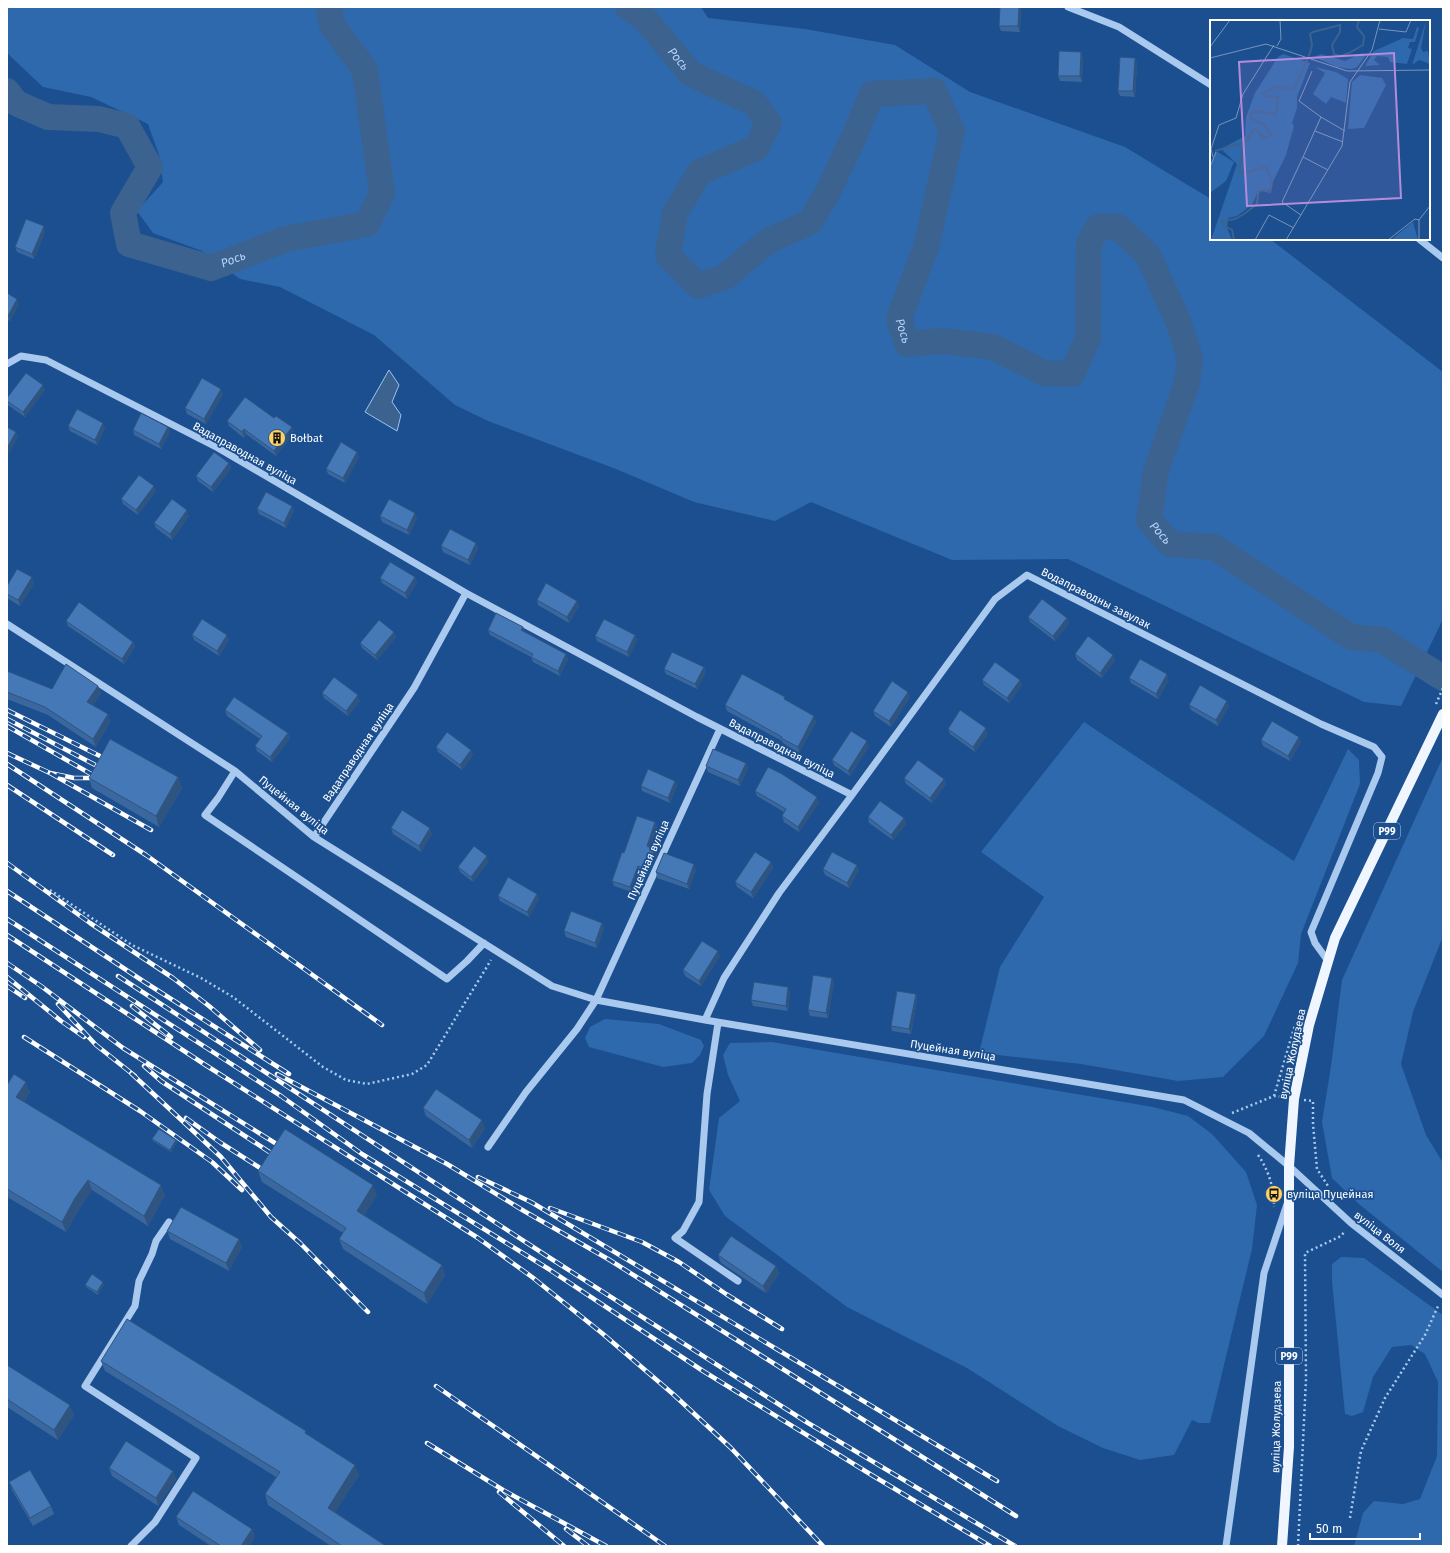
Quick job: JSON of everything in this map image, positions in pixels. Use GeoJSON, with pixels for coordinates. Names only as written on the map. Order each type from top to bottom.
{"type":"FeatureCollection","features":[{"type":"Feature","properties":{"kind":"main road","name":"вуліца Жолудзева"},"geometry":{"type":"LineString","coordinates":[[1282,1546],[1289,1447],[1289,1166],[1294,1099],[1309,1025],[1335,938],[1443,714]]}},
{"type":"Feature","properties":{"kind":"street"},"geometry":{"type":"LineString","coordinates":[[1068,7],[1119,27],[1210,84]]}},
{"type":"Feature","properties":{"kind":"street"},"geometry":{"type":"LineString","coordinates":[[1420,240],[1443,258]]}},
{"type":"Feature","properties":{"kind":"street","name":"Вадаправодная вуліца"},"geometry":{"type":"LineString","coordinates":[[7,364],[21,356],[46,360],[218,448],[466,593],[720,729],[852,795]]}},
{"type":"Feature","properties":{"kind":"street","name":"Водаправодны завулак"},"geometry":{"type":"LineString","coordinates":[[852,795],[995,599],[1027,576],[1321,724],[1374,747],[1382,756],[1378,773],[1312,932],[1315,943],[1328,961]]}},
{"type":"Feature","properties":{"kind":"street","name":"Вадаправодная вуліца"},"geometry":{"type":"LineString","coordinates":[[314,838],[414,688],[466,593]]}},
{"type":"Feature","properties":{"kind":"street","name":"Пуцейная вуліца"},"geometry":{"type":"LineString","coordinates":[[7,624],[235,771],[314,838],[552,986],[596,1000],[705,1020],[1184,1100],[1249,1133],[1289,1166]]}},
{"type":"Feature","properties":{"kind":"street","name":"Пуцейная вуліца"},"geometry":{"type":"LineString","coordinates":[[596,1000],[720,729]]}},
{"type":"Feature","properties":{"kind":"street"},"geometry":{"type":"LineString","coordinates":[[235,771],[206,815],[447,979],[484,943]]}},
{"type":"Feature","properties":{"kind":"street"},"geometry":{"type":"LineString","coordinates":[[705,1020],[724,978],[775,899],[852,795]]}},
{"type":"Feature","properties":{"kind":"street"},"geometry":{"type":"LineString","coordinates":[[488,1147],[526,1092],[577,1029],[596,1000]]}},
{"type":"Feature","properties":{"kind":"street"},"geometry":{"type":"LineString","coordinates":[[718,1022],[707,1094],[699,1202],[683,1231],[675,1238],[738,1281]]}},
{"type":"Feature","properties":{"kind":"street","name":"вуліца Воля"},"geometry":{"type":"LineString","coordinates":[[1289,1166],[1350,1223],[1443,1295]]}},
{"type":"Feature","properties":{"kind":"street"},"geometry":{"type":"LineString","coordinates":[[1226,1546],[1264,1273],[1289,1197]]}},
{"type":"Feature","properties":{"kind":"street"},"geometry":{"type":"LineString","coordinates":[[131,1546],[155,1522],[196,1458],[85,1386],[135,1306],[138,1281],[152,1254],[156,1241],[169,1222]]}},
{"type":"Feature","properties":{"kind":"path"},"geometry":{"type":"LineString","coordinates":[[50,890],[132,945],[201,978],[233,996],[323,1066],[346,1080],[368,1084],[412,1074],[427,1065],[497,951]]}},
{"type":"Feature","properties":{"kind":"path"},"geometry":{"type":"LineString","coordinates":[[1350,1518],[1361,1451],[1385,1398],[1425,1335],[1440,1303]]}},
{"type":"Feature","properties":{"kind":"shaded area"},"geometry":{"type":"Polygon","coordinates":[[[7,7],[701,7],[708,18],[805,29],[895,45],[970,92],[1125,147],[1210,198],[1210,240],[1271,240],[1443,372],[1443,619],[1401,706],[1364,702],[1068,559],[952,560],[811,502],[775,521],[694,502],[616,469],[488,421],[455,405],[374,335],[280,287],[240,279],[202,251],[153,233],[137,211],[163,182],[159,155],[148,124],[91,97],[43,87],[7,53],[7,7]]]}},
{"type":"Feature","properties":{"kind":"shaded area"},"geometry":{"type":"Polygon","coordinates":[[[389,370],[399,385],[392,402],[401,415],[397,431],[365,412],[389,370]]]}},
{"type":"Feature","properties":{"kind":"shaded area"},"geometry":{"type":"Polygon","coordinates":[[[1084,722],[1294,861],[1348,749],[1359,760],[1360,784],[1301,934],[1298,963],[1264,1036],[1223,1077],[1178,1081],[1081,1064],[979,1053],[1000,967],[1044,897],[981,852],[1084,722]]]}},
{"type":"Feature","properties":{"kind":"shaded area"},"geometry":{"type":"Polygon","coordinates":[[[1443,757],[1443,936],[1413,1012],[1401,1064],[1426,1135],[1443,1163],[1443,1272],[1359,1204],[1332,1178],[1322,1122],[1342,980],[1443,757]]]}},
{"type":"Feature","properties":{"kind":"shaded area"},"geometry":{"type":"Polygon","coordinates":[[[605,1019],[659,1024],[701,1040],[704,1046],[700,1055],[692,1063],[663,1067],[589,1047],[585,1038],[590,1027],[605,1019]]]}},
{"type":"Feature","properties":{"kind":"shaded area"},"geometry":{"type":"Polygon","coordinates":[[[772,1042],[1153,1107],[1188,1116],[1212,1134],[1246,1172],[1257,1205],[1252,1249],[1210,1423],[1199,1423],[1192,1420],[1174,1455],[1140,1460],[1103,1448],[1058,1426],[967,1368],[847,1307],[725,1216],[709,1190],[719,1118],[740,1101],[728,1075],[723,1055],[730,1043],[772,1042]]]}},
{"type":"Feature","properties":{"kind":"shaded area"},"geometry":{"type":"Polygon","coordinates":[[[1341,1257],[1364,1258],[1443,1315],[1443,1546],[1354,1546],[1363,1513],[1374,1501],[1403,1504],[1420,1499],[1437,1456],[1438,1382],[1425,1354],[1411,1345],[1392,1347],[1373,1377],[1363,1412],[1352,1416],[1345,1414],[1332,1281],[1332,1264],[1341,1257]]]}},
{"type":"Feature","properties":{"kind":"building"},"geometry":{"type":"Polygon","coordinates":[[[1000,7],[1019,7],[1018,26],[999,26],[1000,7]]]}},
{"type":"Feature","properties":{"kind":"building"},"geometry":{"type":"Polygon","coordinates":[[[1059,51],[1081,52],[1080,76],[1058,76],[1059,51]]]}},
{"type":"Feature","properties":{"kind":"building"},"geometry":{"type":"Polygon","coordinates":[[[1120,57],[1135,58],[1133,91],[1118,91],[1120,57]]]}},
{"type":"Feature","properties":{"kind":"building"},"geometry":{"type":"Polygon","coordinates":[[[26,219],[44,226],[32,254],[15,247],[26,219]]]}},
{"type":"Feature","properties":{"kind":"building"},"geometry":{"type":"Polygon","coordinates":[[[7,293],[17,299],[8,316],[7,315],[7,293]]]}},
{"type":"Feature","properties":{"kind":"building"},"geometry":{"type":"Polygon","coordinates":[[[26,373],[43,385],[23,412],[7,401],[7,398],[26,373]]]}},
{"type":"Feature","properties":{"kind":"building"},"geometry":{"type":"Polygon","coordinates":[[[202,378],[221,389],[204,419],[185,408],[202,378]]]}},
{"type":"Feature","properties":{"kind":"building"},"geometry":{"type":"Polygon","coordinates":[[[245,397],[274,418],[276,416],[292,427],[274,451],[244,429],[242,432],[227,421],[245,397]]]}},
{"type":"Feature","properties":{"kind":"building"},"geometry":{"type":"Polygon","coordinates":[[[77,409],[103,423],[95,440],[68,426],[77,409]]]}},
{"type":"Feature","properties":{"kind":"building"},"geometry":{"type":"Polygon","coordinates":[[[141,413],[168,427],[159,444],[133,430],[141,413]]]}},
{"type":"Feature","properties":{"kind":"building"},"geometry":{"type":"Polygon","coordinates":[[[7,427],[16,432],[7,448],[7,427]]]}},
{"type":"Feature","properties":{"kind":"building"},"geometry":{"type":"Polygon","coordinates":[[[341,442],[357,452],[343,478],[326,469],[341,442]]]}},
{"type":"Feature","properties":{"kind":"building"},"geometry":{"type":"Polygon","coordinates":[[[214,452],[229,463],[211,487],[196,476],[214,452]]]}},
{"type":"Feature","properties":{"kind":"building"},"geometry":{"type":"Polygon","coordinates":[[[139,475],[154,486],[136,510],[121,499],[139,475]]]}},
{"type":"Feature","properties":{"kind":"building"},"geometry":{"type":"Polygon","coordinates":[[[266,492],[292,506],[284,523],[257,509],[266,492]]]}},
{"type":"Feature","properties":{"kind":"building"},"geometry":{"type":"Polygon","coordinates":[[[172,499],[187,510],[170,534],[154,523],[172,499]]]}},
{"type":"Feature","properties":{"kind":"building"},"geometry":{"type":"Polygon","coordinates":[[[389,499],[415,513],[407,530],[380,516],[389,499]]]}},
{"type":"Feature","properties":{"kind":"building"},"geometry":{"type":"Polygon","coordinates":[[[450,529],[476,543],[468,560],[441,546],[450,529]]]}},
{"type":"Feature","properties":{"kind":"building"},"geometry":{"type":"Polygon","coordinates":[[[390,562],[415,577],[405,593],[380,578],[390,562]]]}},
{"type":"Feature","properties":{"kind":"building"},"geometry":{"type":"Polygon","coordinates":[[[17,569],[32,577],[18,600],[7,594],[7,586],[17,569]]]}},
{"type":"Feature","properties":{"kind":"building"},"geometry":{"type":"Polygon","coordinates":[[[546,583],[577,601],[567,617],[537,600],[546,583]]]}},
{"type":"Feature","properties":{"kind":"building"},"geometry":{"type":"Polygon","coordinates":[[[1042,599],[1067,618],[1053,636],[1028,617],[1042,599]]]}},
{"type":"Feature","properties":{"kind":"building"},"geometry":{"type":"Polygon","coordinates":[[[79,602],[133,642],[122,659],[66,621],[79,602]]]}},
{"type":"Feature","properties":{"kind":"building"},"geometry":{"type":"Polygon","coordinates":[[[496,613],[523,627],[521,630],[566,654],[558,671],[531,657],[533,654],[488,630],[496,613]]]}},
{"type":"Feature","properties":{"kind":"building"},"geometry":{"type":"Polygon","coordinates":[[[202,619],[227,635],[217,651],[192,635],[202,619]]]}},
{"type":"Feature","properties":{"kind":"building"},"geometry":{"type":"Polygon","coordinates":[[[604,619],[635,635],[627,652],[595,636],[604,619]]]}},
{"type":"Feature","properties":{"kind":"building"},"geometry":{"type":"Polygon","coordinates":[[[379,620],[394,632],[375,655],[360,643],[379,620]]]}},
{"type":"Feature","properties":{"kind":"building"},"geometry":{"type":"Polygon","coordinates":[[[1088,636],[1113,655],[1100,673],[1075,654],[1088,636]]]}},
{"type":"Feature","properties":{"kind":"building"},"geometry":{"type":"Polygon","coordinates":[[[672,652],[704,667],[695,684],[664,669],[672,652]]]}},
{"type":"Feature","properties":{"kind":"building"},"geometry":{"type":"Polygon","coordinates":[[[1140,659],[1167,674],[1156,694],[1129,678],[1140,659]]]}},
{"type":"Feature","properties":{"kind":"building"},"geometry":{"type":"Polygon","coordinates":[[[995,662],[1020,680],[1007,698],[982,680],[995,662]]]}},
{"type":"Feature","properties":{"kind":"building"},"geometry":{"type":"Polygon","coordinates":[[[66,664],[98,686],[87,702],[108,714],[93,739],[45,707],[7,692],[7,671],[52,689],[66,664]]]}},
{"type":"Feature","properties":{"kind":"building"},"geometry":{"type":"Polygon","coordinates":[[[742,674],[785,697],[784,699],[814,716],[798,747],[725,705],[742,674]]]}},
{"type":"Feature","properties":{"kind":"building"},"geometry":{"type":"Polygon","coordinates":[[[334,677],[358,695],[346,711],[322,693],[334,677]]]}},
{"type":"Feature","properties":{"kind":"building"},"geometry":{"type":"Polygon","coordinates":[[[892,681],[908,692],[889,721],[873,711],[892,681]]]}},
{"type":"Feature","properties":{"kind":"building"},"geometry":{"type":"Polygon","coordinates":[[[1200,685],[1227,701],[1216,720],[1189,705],[1200,685]]]}},
{"type":"Feature","properties":{"kind":"building"},"geometry":{"type":"Polygon","coordinates":[[[234,697],[288,733],[270,757],[255,746],[262,736],[225,710],[234,697]]]}},
{"type":"Feature","properties":{"kind":"building"},"geometry":{"type":"Polygon","coordinates":[[[960,710],[986,728],[973,747],[948,729],[960,710]]]}},
{"type":"Feature","properties":{"kind":"building"},"geometry":{"type":"Polygon","coordinates":[[[1272,721],[1299,737],[1288,756],[1261,740],[1272,721]]]}},
{"type":"Feature","properties":{"kind":"building"},"geometry":{"type":"Polygon","coordinates":[[[851,731],[867,741],[848,771],[832,760],[851,731]]]}},
{"type":"Feature","properties":{"kind":"building"},"geometry":{"type":"Polygon","coordinates":[[[447,732],[471,750],[460,765],[436,747],[447,732]]]}},
{"type":"Feature","properties":{"kind":"building"},"geometry":{"type":"Polygon","coordinates":[[[110,739],[178,777],[156,816],[89,778],[110,739]]]}},
{"type":"Feature","properties":{"kind":"building"},"geometry":{"type":"Polygon","coordinates":[[[713,749],[746,763],[738,780],[706,766],[713,749]]]}},
{"type":"Feature","properties":{"kind":"building"},"geometry":{"type":"Polygon","coordinates":[[[918,760],[944,779],[930,798],[904,778],[918,760]]]}},
{"type":"Feature","properties":{"kind":"building"},"geometry":{"type":"Polygon","coordinates":[[[768,767],[782,774],[817,797],[798,827],[782,816],[786,809],[755,791],[768,767]]]}},
{"type":"Feature","properties":{"kind":"building"},"geometry":{"type":"Polygon","coordinates":[[[648,769],[675,781],[668,798],[641,786],[648,769]]]}},
{"type":"Feature","properties":{"kind":"building"},"geometry":{"type":"Polygon","coordinates":[[[880,801],[904,818],[891,835],[868,817],[880,801]]]}},
{"type":"Feature","properties":{"kind":"building"},"geometry":{"type":"Polygon","coordinates":[[[402,810],[430,828],[419,846],[391,828],[402,810]]]}},
{"type":"Feature","properties":{"kind":"building"},"geometry":{"type":"Polygon","coordinates":[[[637,816],[655,822],[647,846],[655,850],[646,869],[638,866],[630,887],[612,881],[637,816]]]}},
{"type":"Feature","properties":{"kind":"building"},"geometry":{"type":"Polygon","coordinates":[[[474,846],[487,856],[471,877],[458,867],[474,846]]]}},
{"type":"Feature","properties":{"kind":"building"},"geometry":{"type":"Polygon","coordinates":[[[755,852],[771,862],[751,892],[735,882],[755,852]]]}},
{"type":"Feature","properties":{"kind":"building"},"geometry":{"type":"Polygon","coordinates":[[[832,852],[857,865],[847,883],[823,869],[832,852]]]}},
{"type":"Feature","properties":{"kind":"building"},"geometry":{"type":"Polygon","coordinates":[[[664,853],[694,864],[687,884],[656,872],[664,853]]]}},
{"type":"Feature","properties":{"kind":"building"},"geometry":{"type":"Polygon","coordinates":[[[508,877],[537,894],[527,912],[498,896],[508,877]]]}},
{"type":"Feature","properties":{"kind":"building"},"geometry":{"type":"Polygon","coordinates":[[[571,911],[602,923],[595,943],[564,931],[571,911]]]}},
{"type":"Feature","properties":{"kind":"building"},"geometry":{"type":"Polygon","coordinates":[[[702,941],[718,951],[699,981],[683,970],[702,941]]]}},
{"type":"Feature","properties":{"kind":"building"},"geometry":{"type":"Polygon","coordinates":[[[813,975],[832,978],[826,1013],[808,1010],[813,975]]]}},
{"type":"Feature","properties":{"kind":"building"},"geometry":{"type":"Polygon","coordinates":[[[754,982],[788,987],[786,1006],[751,1000],[754,982]]]}},
{"type":"Feature","properties":{"kind":"building"},"geometry":{"type":"Polygon","coordinates":[[[897,991],[916,994],[909,1029],[891,1026],[897,991]]]}},
{"type":"Feature","properties":{"kind":"building"},"geometry":{"type":"Polygon","coordinates":[[[14,1074],[26,1082],[16,1097],[161,1185],[144,1216],[88,1180],[75,1198],[62,1222],[7,1189],[7,1085],[14,1074]]]}},
{"type":"Feature","properties":{"kind":"building"},"geometry":{"type":"Polygon","coordinates":[[[436,1089],[482,1120],[469,1140],[423,1108],[436,1089]]]}},
{"type":"Feature","properties":{"kind":"building"},"geometry":{"type":"Polygon","coordinates":[[[159,1129],[176,1140],[170,1150],[152,1139],[159,1129]]]}},
{"type":"Feature","properties":{"kind":"building"},"geometry":{"type":"Polygon","coordinates":[[[285,1129],[373,1185],[357,1211],[442,1265],[424,1293],[339,1239],[346,1228],[258,1171],[285,1129]]]}},
{"type":"Feature","properties":{"kind":"building"},"geometry":{"type":"Polygon","coordinates":[[[181,1207],[239,1239],[226,1263],[167,1231],[181,1207]]]}},
{"type":"Feature","properties":{"kind":"building"},"geometry":{"type":"Polygon","coordinates":[[[731,1236],[776,1266],[763,1286],[718,1255],[731,1236]]]}},
{"type":"Feature","properties":{"kind":"building"},"geometry":{"type":"Polygon","coordinates":[[[92,1274],[103,1282],[97,1292],[85,1285],[92,1274]]]}},
{"type":"Feature","properties":{"kind":"building"},"geometry":{"type":"Polygon","coordinates":[[[127,1319],[306,1431],[305,1433],[355,1465],[328,1508],[386,1546],[342,1546],[265,1494],[280,1472],[101,1361],[127,1319]]]}},
{"type":"Feature","properties":{"kind":"building"},"geometry":{"type":"Polygon","coordinates":[[[7,1365],[70,1405],[54,1430],[7,1399],[7,1365]]]}},
{"type":"Feature","properties":{"kind":"building"},"geometry":{"type":"Polygon","coordinates":[[[126,1441],[173,1471],[156,1498],[109,1468],[126,1441]]]}},
{"type":"Feature","properties":{"kind":"building"},"geometry":{"type":"Polygon","coordinates":[[[30,1470],[51,1506],[30,1518],[9,1482],[30,1470]]]}},
{"type":"Feature","properties":{"kind":"building"},"geometry":{"type":"Polygon","coordinates":[[[193,1491],[252,1529],[241,1546],[221,1546],[176,1517],[193,1491]]]}},
{"type":"Feature","properties":{"kind":"waterway","name":"Рось"},"geometry":{"type":"LineString","coordinates":[[7,91],[16,103],[48,117],[99,119],[127,126],[150,167],[123,213],[129,244],[211,268],[286,239],[367,224],[382,193],[365,70],[332,25],[329,7]]}},
{"type":"Feature","properties":{"kind":"waterway","name":"Рось"},"geometry":{"type":"LineString","coordinates":[[628,7],[646,20],[691,74],[754,103],[769,123],[756,148],[700,172],[675,213],[668,255],[698,286],[725,277],[768,241],[810,222],[827,194],[872,94],[934,91],[952,131],[926,247],[899,318],[907,344],[943,341],[993,347],[1044,373],[1072,374],[1088,338],[1089,243],[1098,227],[1118,227],[1148,255],[1178,321],[1190,358],[1187,383],[1156,471],[1149,520],[1170,544],[1214,547],[1351,637],[1382,640],[1443,678]]}},
{"type":"Feature","properties":{"kind":"waterway"},"geometry":{"type":"LineString","coordinates":[[643,7],[646,20]]}},
{"type":"Feature","properties":{"kind":"railway"},"geometry":{"type":"LineString","coordinates":[[7,710],[108,760]]}},
{"type":"Feature","properties":{"kind":"railway"},"geometry":{"type":"LineString","coordinates":[[7,719],[103,769]]}},
{"type":"Feature","properties":{"kind":"railway"},"geometry":{"type":"LineString","coordinates":[[7,726],[98,778]]}},
{"type":"Feature","properties":{"kind":"railway"},"geometry":{"type":"LineString","coordinates":[[7,753],[50,773],[74,778],[98,778]]}},
{"type":"Feature","properties":{"kind":"railway"},"geometry":{"type":"LineString","coordinates":[[7,764],[146,855],[382,1025]]}},
{"type":"Feature","properties":{"kind":"railway"},"geometry":{"type":"LineString","coordinates":[[50,773],[151,830]]}},
{"type":"Feature","properties":{"kind":"railway"},"geometry":{"type":"LineString","coordinates":[[7,785],[113,855]]}},
{"type":"Feature","properties":{"kind":"railway"},"geometry":{"type":"LineString","coordinates":[[7,863],[90,923],[173,978],[209,1006],[260,1050]]}},
{"type":"Feature","properties":{"kind":"railway"},"geometry":{"type":"LineString","coordinates":[[7,891],[146,983],[289,1074]]}},
{"type":"Feature","properties":{"kind":"railway"},"geometry":{"type":"LineString","coordinates":[[7,919],[281,1096],[362,1154],[547,1268],[703,1371],[990,1546]]}},
{"type":"Feature","properties":{"kind":"railway"},"geometry":{"type":"LineString","coordinates":[[7,935],[207,1066],[478,1238],[532,1277],[603,1334],[673,1394],[731,1448],[823,1546]]}},
{"type":"Feature","properties":{"kind":"railway"},"geometry":{"type":"LineString","coordinates":[[7,963],[41,986],[123,1048],[283,1148]]}},
{"type":"Feature","properties":{"kind":"railway"},"geometry":{"type":"LineString","coordinates":[[118,976],[550,1258],[808,1423],[1015,1546]]}},
{"type":"Feature","properties":{"kind":"railway"},"geometry":{"type":"LineString","coordinates":[[7,977],[61,1021],[84,1037]]}},
{"type":"Feature","properties":{"kind":"railway"},"geometry":{"type":"LineString","coordinates":[[7,986],[25,998]]}},
{"type":"Feature","properties":{"kind":"railway"},"geometry":{"type":"LineString","coordinates":[[58,1004],[96,1045],[135,1076]]}},
{"type":"Feature","properties":{"kind":"railway"},"geometry":{"type":"LineString","coordinates":[[132,1006],[171,1037]]}},
{"type":"Feature","properties":{"kind":"railway"},"geometry":{"type":"LineString","coordinates":[[24,1037],[140,1111],[212,1162],[242,1190]]}},
{"type":"Feature","properties":{"kind":"railway"},"geometry":{"type":"LineString","coordinates":[[144,1066],[161,1081],[277,1157]]}},
{"type":"Feature","properties":{"kind":"railway"},"geometry":{"type":"LineString","coordinates":[[131,1073],[221,1157],[271,1217],[300,1243],[368,1312]]}},
{"type":"Feature","properties":{"kind":"railway"},"geometry":{"type":"LineString","coordinates":[[277,1074],[447,1164],[524,1211],[608,1259],[1016,1516]]}},
{"type":"Feature","properties":{"kind":"railway"},"geometry":{"type":"LineString","coordinates":[[186,1118],[221,1143],[268,1173]]}},
{"type":"Feature","properties":{"kind":"railway"},"geometry":{"type":"LineString","coordinates":[[478,1177],[531,1202],[997,1481]]}},
{"type":"Feature","properties":{"kind":"railway"},"geometry":{"type":"LineString","coordinates":[[550,1208],[642,1242],[679,1262],[782,1329]]}},
{"type":"Feature","properties":{"kind":"railway"},"geometry":{"type":"LineString","coordinates":[[436,1386],[665,1546]]}},
{"type":"Feature","properties":{"kind":"railway"},"geometry":{"type":"LineString","coordinates":[[427,1443],[503,1490],[606,1546]]}},
{"type":"Feature","properties":{"kind":"railway"},"geometry":{"type":"LineString","coordinates":[[499,1492],[564,1546]]}},
{"type":"Feature","properties":{"kind":"railway"},"geometry":{"type":"LineString","coordinates":[[566,1529],[588,1546]]}},
{"type":"Feature","properties":{"kind":"place","name":"Bołbat"},"geometry":{"type":"Point","coordinates":[277,438]}},
{"type":"Feature","properties":{"kind":"place","name":"вуліца Пуцейная"},"geometry":{"type":"Point","coordinates":[1274,1194]}}]}
